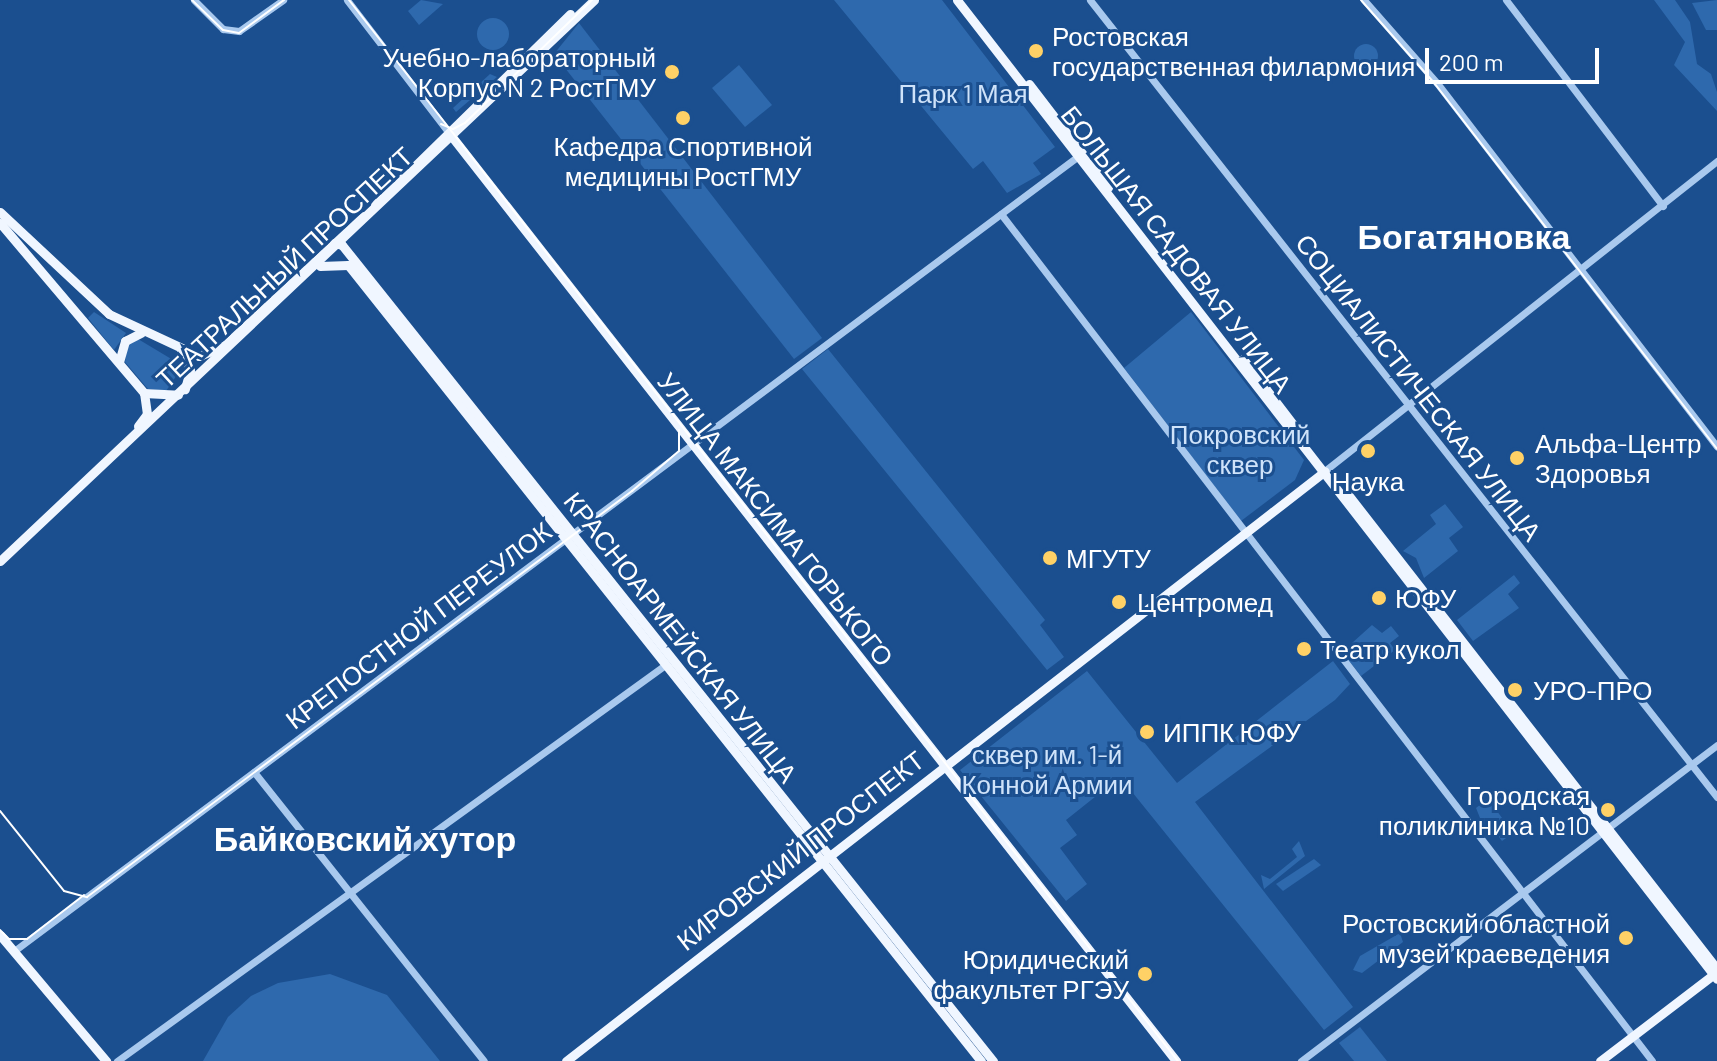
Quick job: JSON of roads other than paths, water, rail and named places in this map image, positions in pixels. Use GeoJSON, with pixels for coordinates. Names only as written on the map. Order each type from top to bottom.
{"type":"FeatureCollection","features":[{"type":"Feature","properties":{"kind":"main road","name":"ТЕАТРАЛЬНЫЙ ПРОСПЕКТ"},"geometry":{"type":"LineString","coordinates":[[451,136],[585,0]]}},
{"type":"Feature","properties":{"kind":"main road","name":"ТЕАТРАЛЬНЫЙ ПРОСПЕКТ"},"geometry":{"type":"LineString","coordinates":[[181,351],[220,350],[338,244],[594,0]]}},
{"type":"Feature","properties":{"kind":"main road","name":"БОЛЬШАЯ САДОВАЯ УЛИЦА"},"geometry":{"type":"LineString","coordinates":[[957,0],[1325,470]]}},
{"type":"Feature","properties":{"kind":"main road","name":"БОЛЬШАЯ САДОВАЯ УЛИЦА"},"geometry":{"type":"LineString","coordinates":[[964,0],[1716,974]]}},
{"type":"Feature","properties":{"kind":"main road","name":"УЛИЦА МАКСИМА ГОРЬКОГО"},"geometry":{"type":"LineString","coordinates":[[451,136],[690,445],[1176,1061]]}},
{"type":"Feature","properties":{"kind":"main road"},"geometry":{"type":"LineString","coordinates":[[0,212],[58,273],[141,333],[181,351],[190,370],[182,394],[144,393],[0,223]]}},
{"type":"Feature","properties":{"kind":"main road","name":"ТЕАТРАЛЬНЫЙ ПРОСПЕКТ"},"geometry":{"type":"LineString","coordinates":[[0,561],[320,266],[338,244]]}},
{"type":"Feature","properties":{"kind":"main road","name":"КРАСНОАРМЕЙСКАЯ УЛИЦА"},"geometry":{"type":"LineString","coordinates":[[338,244],[981,1061]]}},
{"type":"Feature","properties":{"kind":"main road","name":"КРАСНОАРМЕЙСКАЯ УЛИЦА"},"geometry":{"type":"LineString","coordinates":[[320,266],[348,265],[569,538],[665,665],[993,1061]]}},
{"type":"Feature","properties":{"kind":"main road"},"geometry":{"type":"LineString","coordinates":[[119,363],[125,341],[141,333]]}},
{"type":"Feature","properties":{"kind":"main road","name":"ТЕАТРАЛЬНЫЙ ПРОСПЕКТ"},"geometry":{"type":"LineString","coordinates":[[0,552],[144,419],[144,393]]}},
{"type":"Feature","properties":{"kind":"main road","name":"КИРОВСКИЙ ПРОСПЕКТ"},"geometry":{"type":"LineString","coordinates":[[566,1061],[1325,470]]}},
{"type":"Feature","properties":{"kind":"main road"},"geometry":{"type":"LineString","coordinates":[[0,935],[106,1061]]}},
{"type":"Feature","properties":{"kind":"main road"},"geometry":{"type":"LineString","coordinates":[[1600,1061],[1716,974]]}},
{"type":"Feature","properties":{"kind":"street"},"geometry":{"type":"LineString","coordinates":[[194,0],[223,29],[249,29],[283,0]]}},
{"type":"Feature","properties":{"kind":"street","name":"УЛИЦА МАКСИМА ГОРЬКОГО"},"geometry":{"type":"LineString","coordinates":[[347,0],[451,136]]}},
{"type":"Feature","properties":{"kind":"street","name":"СОЦИАЛИСТИЧЕСКАЯ УЛИЦА"},"geometry":{"type":"LineString","coordinates":[[1090,0],[1717,797]]}},
{"type":"Feature","properties":{"kind":"street"},"geometry":{"type":"LineString","coordinates":[[1364,0],[1580,269],[1717,447]]}},
{"type":"Feature","properties":{"kind":"street"},"geometry":{"type":"LineString","coordinates":[[1506,0],[1663,206]]}},
{"type":"Feature","properties":{"kind":"street","name":"КРЕПОСТНОЙ ПЕРЕУЛОК"},"geometry":{"type":"LineString","coordinates":[[14,951],[1077,157]]}},
{"type":"Feature","properties":{"kind":"street"},"geometry":{"type":"LineString","coordinates":[[1325,470],[1717,162]]}},
{"type":"Feature","properties":{"kind":"street"},"geometry":{"type":"LineString","coordinates":[[1001,214],[1241,535],[1652,1061]]}},
{"type":"Feature","properties":{"kind":"street"},"geometry":{"type":"LineString","coordinates":[[117,1061],[665,665]]}},
{"type":"Feature","properties":{"kind":"street"},"geometry":{"type":"LineString","coordinates":[[1301,1061],[1717,745]]}},
{"type":"Feature","properties":{"kind":"street"},"geometry":{"type":"LineString","coordinates":[[254,772],[484,1061]]}},
{"type":"Feature","properties":{"kind":"tram line"},"geometry":{"type":"LineString","coordinates":[[192,0],[223,30],[239,33],[284,0]]}},
{"type":"Feature","properties":{"kind":"tram line"},"geometry":{"type":"LineString","coordinates":[[349,0],[1178,1061]]}},
{"type":"Feature","properties":{"kind":"tram line"},"geometry":{"type":"LineString","coordinates":[[441,124],[453,129],[465,123],[592,0]]}},
{"type":"Feature","properties":{"kind":"tram line"},"geometry":{"type":"LineString","coordinates":[[1361,0],[1435,84],[1717,449]]}},
{"type":"Feature","properties":{"kind":"tram line"},"geometry":{"type":"LineString","coordinates":[[0,811],[64,891],[87,897],[632,491],[679,451],[679,430]]}},
{"type":"Feature","properties":{"kind":"tram line"},"geometry":{"type":"LineString","coordinates":[[0,930],[9,939],[27,939],[84,895]]}},
{"type":"Feature","properties":{"kind":"place","name":"Ростовская государственная филармония"},"geometry":{"type":"Point","coordinates":[1036,51]}},
{"type":"Feature","properties":{"kind":"place","name":"Учебно-лабораторный Корпус N 2 РостГМУ"},"geometry":{"type":"Point","coordinates":[672,72]}},
{"type":"Feature","properties":{"kind":"place","name":"Кафедра Спортивной медицины РостГМУ"},"geometry":{"type":"Point","coordinates":[683,118]}},
{"type":"Feature","properties":{"kind":"place","name":"Наука"},"geometry":{"type":"Point","coordinates":[1368,451]}},
{"type":"Feature","properties":{"kind":"place","name":"Альфа-Центр Здоровья"},"geometry":{"type":"Point","coordinates":[1517,458]}},
{"type":"Feature","properties":{"kind":"place","name":"МГУТУ"},"geometry":{"type":"Point","coordinates":[1050,558]}},
{"type":"Feature","properties":{"kind":"place","name":"ЮФУ"},"geometry":{"type":"Point","coordinates":[1379,598]}},
{"type":"Feature","properties":{"kind":"place","name":"Центромед"},"geometry":{"type":"Point","coordinates":[1119,602]}},
{"type":"Feature","properties":{"kind":"place","name":"Театр кукол"},"geometry":{"type":"Point","coordinates":[1304,649]}},
{"type":"Feature","properties":{"kind":"place","name":"УРО-ПРО"},"geometry":{"type":"Point","coordinates":[1515,690]}},
{"type":"Feature","properties":{"kind":"place","name":"ИППК ЮФУ"},"geometry":{"type":"Point","coordinates":[1147,732]}},
{"type":"Feature","properties":{"kind":"place","name":"Городская поликлиника №10"},"geometry":{"type":"Point","coordinates":[1608,810]}},
{"type":"Feature","properties":{"kind":"place","name":"Ростовский областной музей краеведения"},"geometry":{"type":"Point","coordinates":[1626,938]}},
{"type":"Feature","properties":{"kind":"place","name":"Юридический факультет РГЭУ"},"geometry":{"type":"Point","coordinates":[1145,974]}},
{"type":"Feature","properties":{"kind":"district","name":"Богатяновка"},"geometry":{"type":"Point","coordinates":[1464,236]}},
{"type":"Feature","properties":{"kind":"district","name":"Байковский хутор"},"geometry":{"type":"Point","coordinates":[365,838]}},
{"type":"Feature","properties":{"kind":"park label","name":"Парк 1 Мая"},"geometry":{"type":"Point","coordinates":[963,93]}},
{"type":"Feature","properties":{"kind":"park label","name":"Покровский сквер"},"geometry":{"type":"Point","coordinates":[1240,449]}},
{"type":"Feature","properties":{"kind":"park label","name":"сквер им. 1-й Конной Армии"},"geometry":{"type":"Point","coordinates":[1047,769]}}]}
